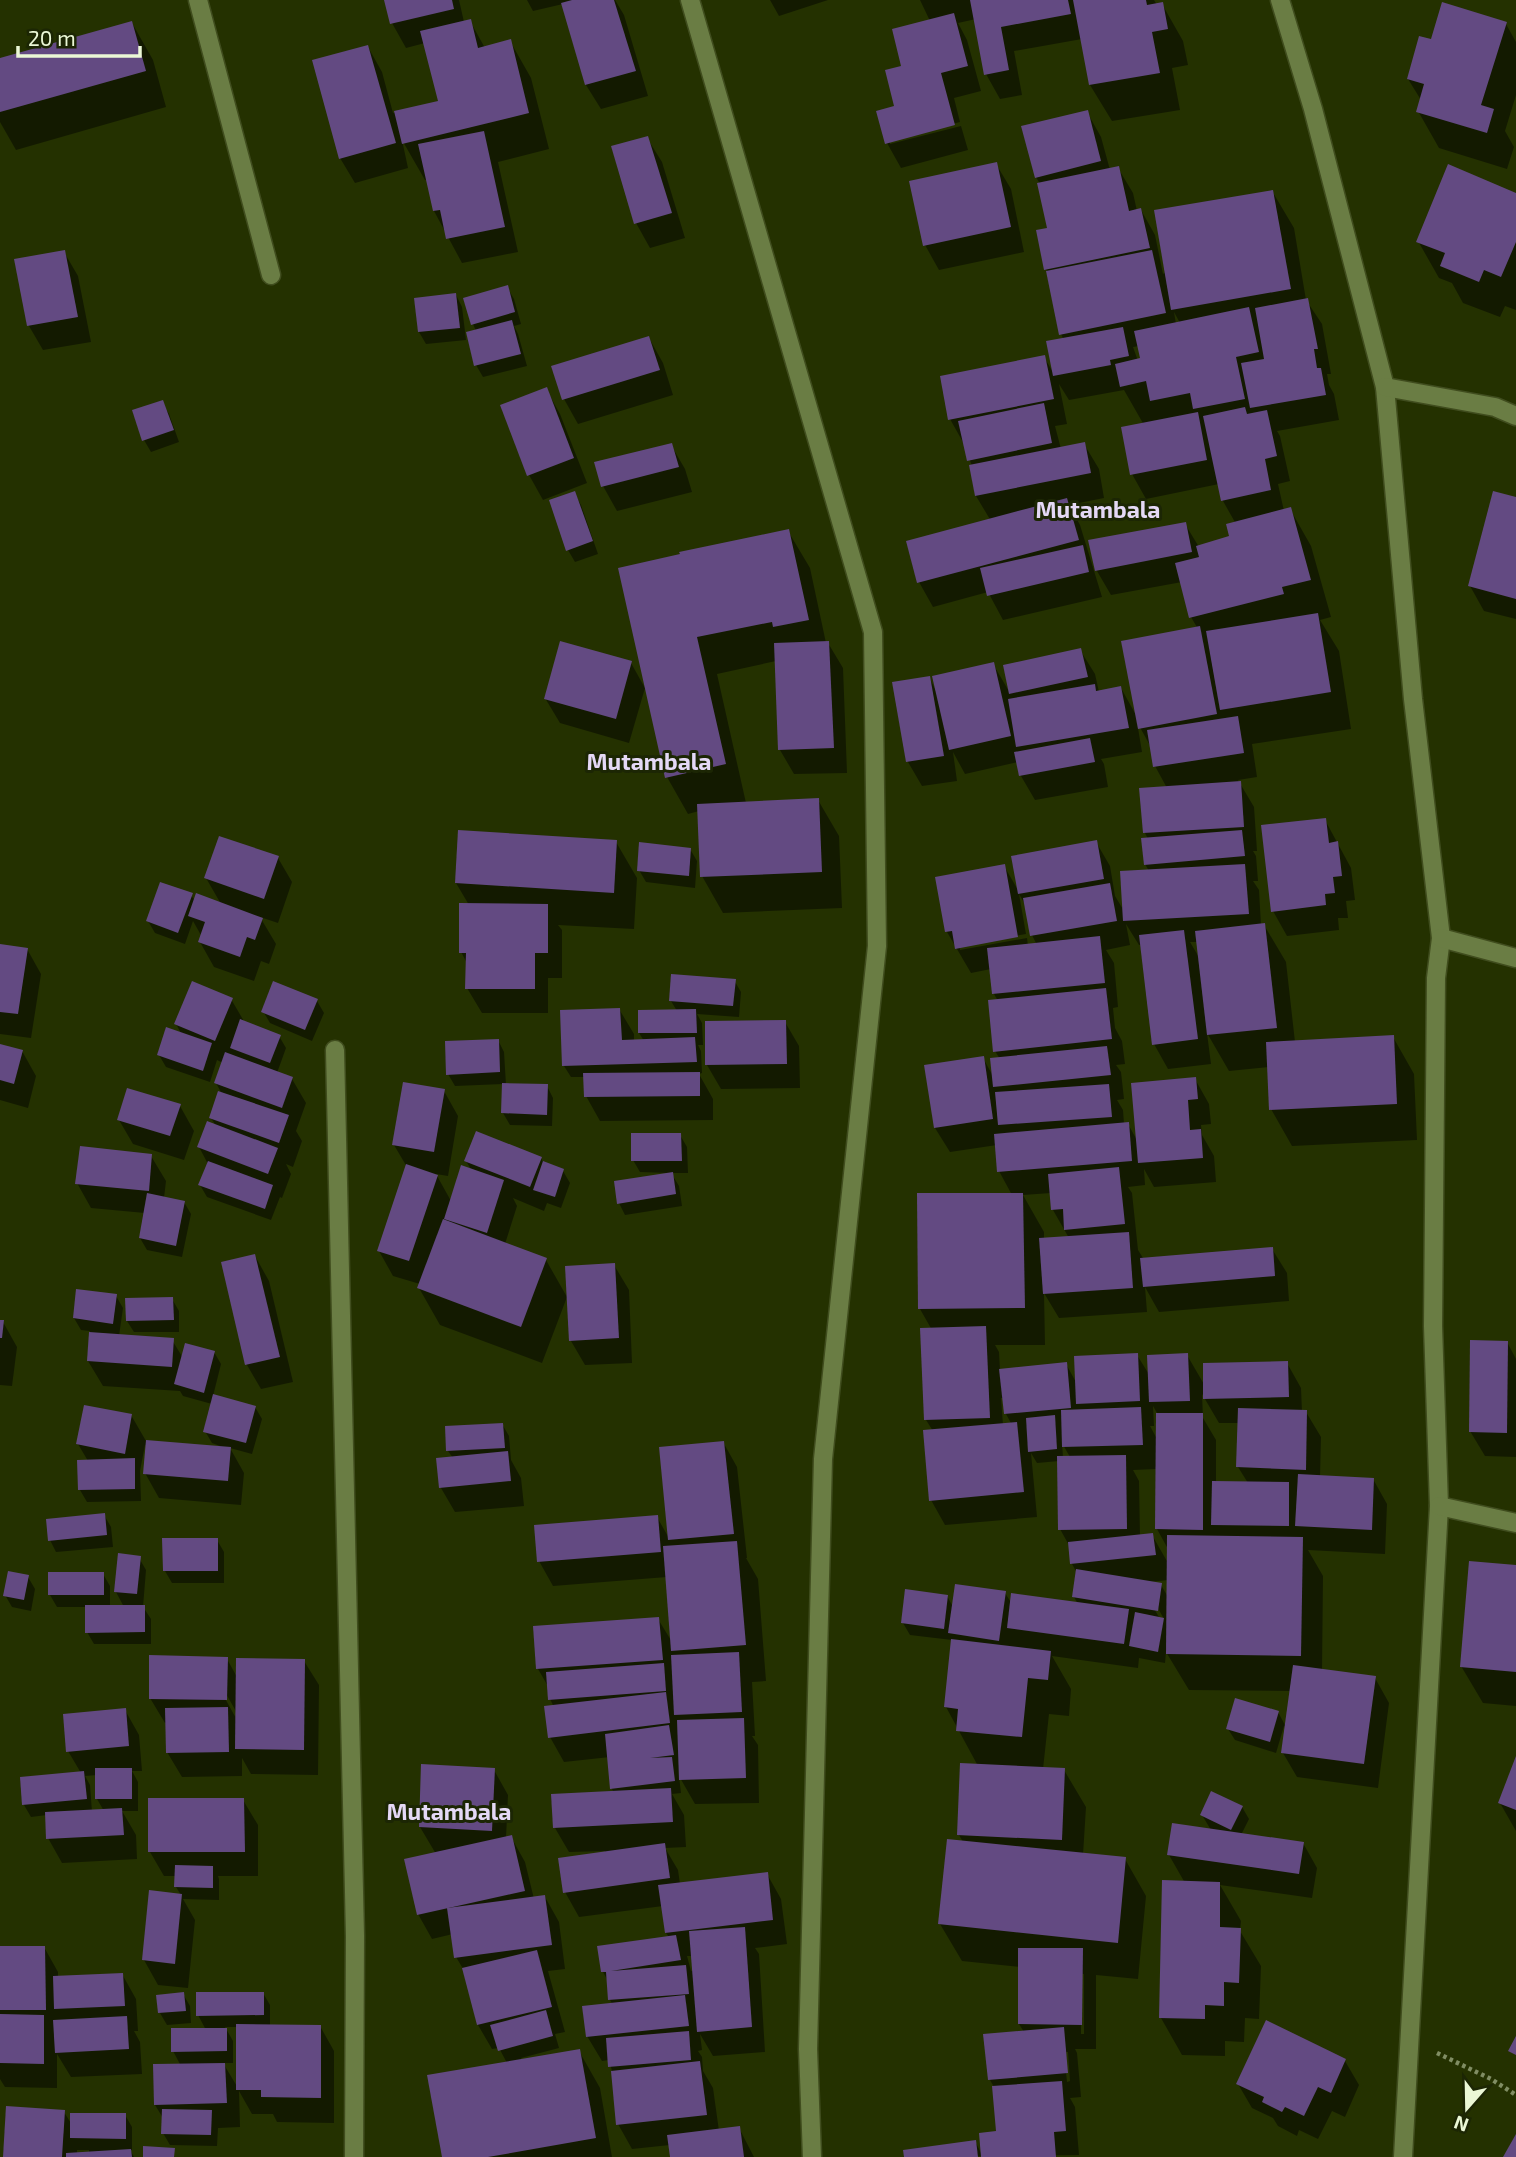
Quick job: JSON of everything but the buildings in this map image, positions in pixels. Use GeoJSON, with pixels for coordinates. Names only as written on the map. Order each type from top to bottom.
{"type":"FeatureCollection","features":[{"type":"Feature","properties":{"kind":"street"},"geometry":{"type":"LineString","coordinates":[[198,0],[271,275]]}},
{"type":"Feature","properties":{"kind":"street"},"geometry":{"type":"LineString","coordinates":[[691,0],[873,632],[877,946],[823,1460],[808,2049],[812,2157]]}},
{"type":"Feature","properties":{"kind":"street"},"geometry":{"type":"LineString","coordinates":[[1280,0],[1313,109],[1385,387],[1413,699],[1441,938],[1436,978],[1433,1326],[1439,1506],[1403,2157]]}},
{"type":"Feature","properties":{"kind":"street"},"geometry":{"type":"LineString","coordinates":[[1385,387],[1495,407],[1516,416]]}},
{"type":"Feature","properties":{"kind":"street"},"geometry":{"type":"LineString","coordinates":[[1441,938],[1516,958]]}},
{"type":"Feature","properties":{"kind":"street"},"geometry":{"type":"LineString","coordinates":[[335,1050],[355,1936],[354,2157]]}},
{"type":"Feature","properties":{"kind":"street"},"geometry":{"type":"LineString","coordinates":[[1439,1506],[1516,1523]]}},
{"type":"Feature","properties":{"kind":"path"},"geometry":{"type":"LineString","coordinates":[[1408,2039],[1492,2079],[1516,2095]]}},
{"type":"Feature","properties":{"kind":"district","name":"Mutambala"},"geometry":{"type":"Point","coordinates":[1098,509]}},
{"type":"Feature","properties":{"kind":"district","name":"Mutambala"},"geometry":{"type":"Point","coordinates":[649,761]}},
{"type":"Feature","properties":{"kind":"district","name":"Mutambala"},"geometry":{"type":"Point","coordinates":[449,1811]}}]}
